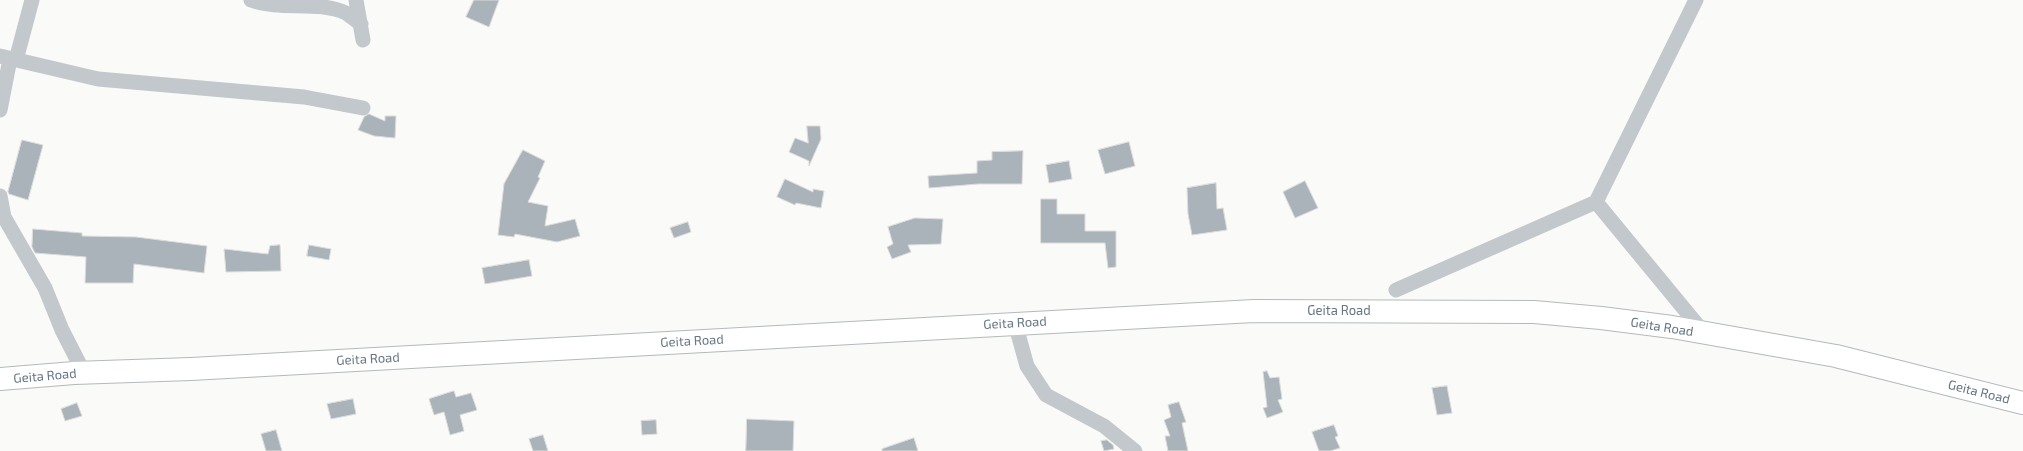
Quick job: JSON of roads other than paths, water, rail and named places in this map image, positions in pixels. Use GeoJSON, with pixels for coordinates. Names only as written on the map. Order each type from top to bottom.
{"type":"FeatureCollection","features":[{"type":"Feature","properties":{"kind":"highway","name":"Geita Road"},"geometry":{"type":"LineString","coordinates":[[0,379],[84,372],[198,369],[1254,311],[1534,312],[1601,318],[1704,333],[1836,356],[2023,403]]}},
{"type":"Feature","properties":{"kind":"street"},"geometry":{"type":"LineString","coordinates":[[0,110],[9,58],[32,0]]}},
{"type":"Feature","properties":{"kind":"street"},"geometry":{"type":"LineString","coordinates":[[251,0],[273,5],[326,6],[346,13],[361,24]]}},
{"type":"Feature","properties":{"kind":"street"},"geometry":{"type":"LineString","coordinates":[[356,0],[363,40]]}},
{"type":"Feature","properties":{"kind":"street"},"geometry":{"type":"LineString","coordinates":[[1396,290],[1596,202],[1696,0]]}},
{"type":"Feature","properties":{"kind":"street"},"geometry":{"type":"LineString","coordinates":[[9,58],[98,79],[304,97],[363,108]]}},
{"type":"Feature","properties":{"kind":"street"},"geometry":{"type":"LineString","coordinates":[[0,196],[4,217],[45,288],[62,330],[84,372]]}},
{"type":"Feature","properties":{"kind":"street"},"geometry":{"type":"LineString","coordinates":[[1596,202],[1704,333]]}},
{"type":"Feature","properties":{"kind":"street"},"geometry":{"type":"LineString","coordinates":[[1016,323],[1027,366],[1046,395],[1104,426],[1136,451]]}}]}
